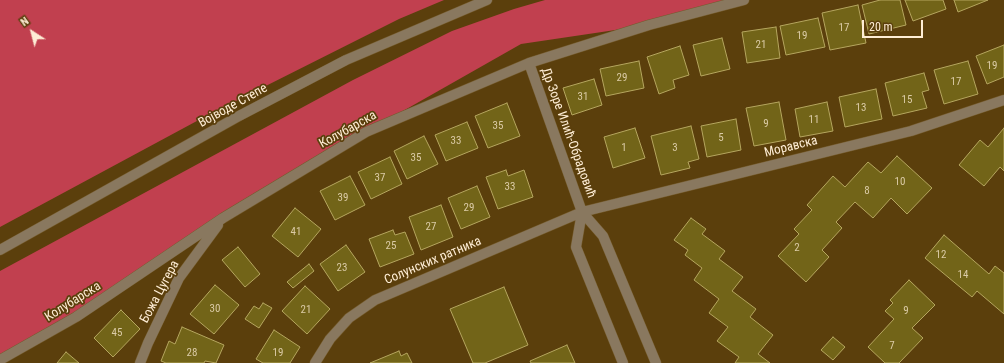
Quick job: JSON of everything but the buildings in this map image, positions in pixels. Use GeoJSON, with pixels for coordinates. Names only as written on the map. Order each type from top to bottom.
{"type":"FeatureCollection","features":[{"type":"Feature","properties":{"kind":"street","name":"Војводе Степе"},"geometry":{"type":"LineString","coordinates":[[0,250],[239,116],[346,60],[487,0]]}},
{"type":"Feature","properties":{"kind":"street","name":"Колубарска"},"geometry":{"type":"LineString","coordinates":[[0,360],[76,317],[223,218],[366,132],[529,63],[649,25],[744,0]]}},
{"type":"Feature","properties":{"kind":"street","name":"Др Зоре Илић-Обрадовић"},"geometry":{"type":"LineString","coordinates":[[529,63],[582,212],[602,236],[656,363]]}},
{"type":"Feature","properties":{"kind":"street","name":"Моравска"},"geometry":{"type":"LineString","coordinates":[[582,212],[911,131],[1004,100]]}},
{"type":"Feature","properties":{"kind":"street","name":"Др Зоре Илић-Обрадовић"},"geometry":{"type":"LineString","coordinates":[[582,212],[576,247],[623,363]]}},
{"type":"Feature","properties":{"kind":"street","name":"Солунских ратника"},"geometry":{"type":"LineString","coordinates":[[316,363],[330,339],[349,318],[375,300],[582,212]]}},
{"type":"Feature","properties":{"kind":"street","name":"Божа Цугера"},"geometry":{"type":"LineString","coordinates":[[140,363],[179,278],[223,218]]}},
{"type":"Feature","properties":{"kind":"shaded area"},"geometry":{"type":"Polygon","coordinates":[[[0,0],[444,0],[399,19],[208,115],[0,227],[0,0]]]}},
{"type":"Feature","properties":{"kind":"shaded area"},"geometry":{"type":"Polygon","coordinates":[[[545,0],[744,0],[649,25],[521,44],[366,132],[0,360],[0,271],[353,80],[452,31],[514,9],[545,0]]]}}]}
